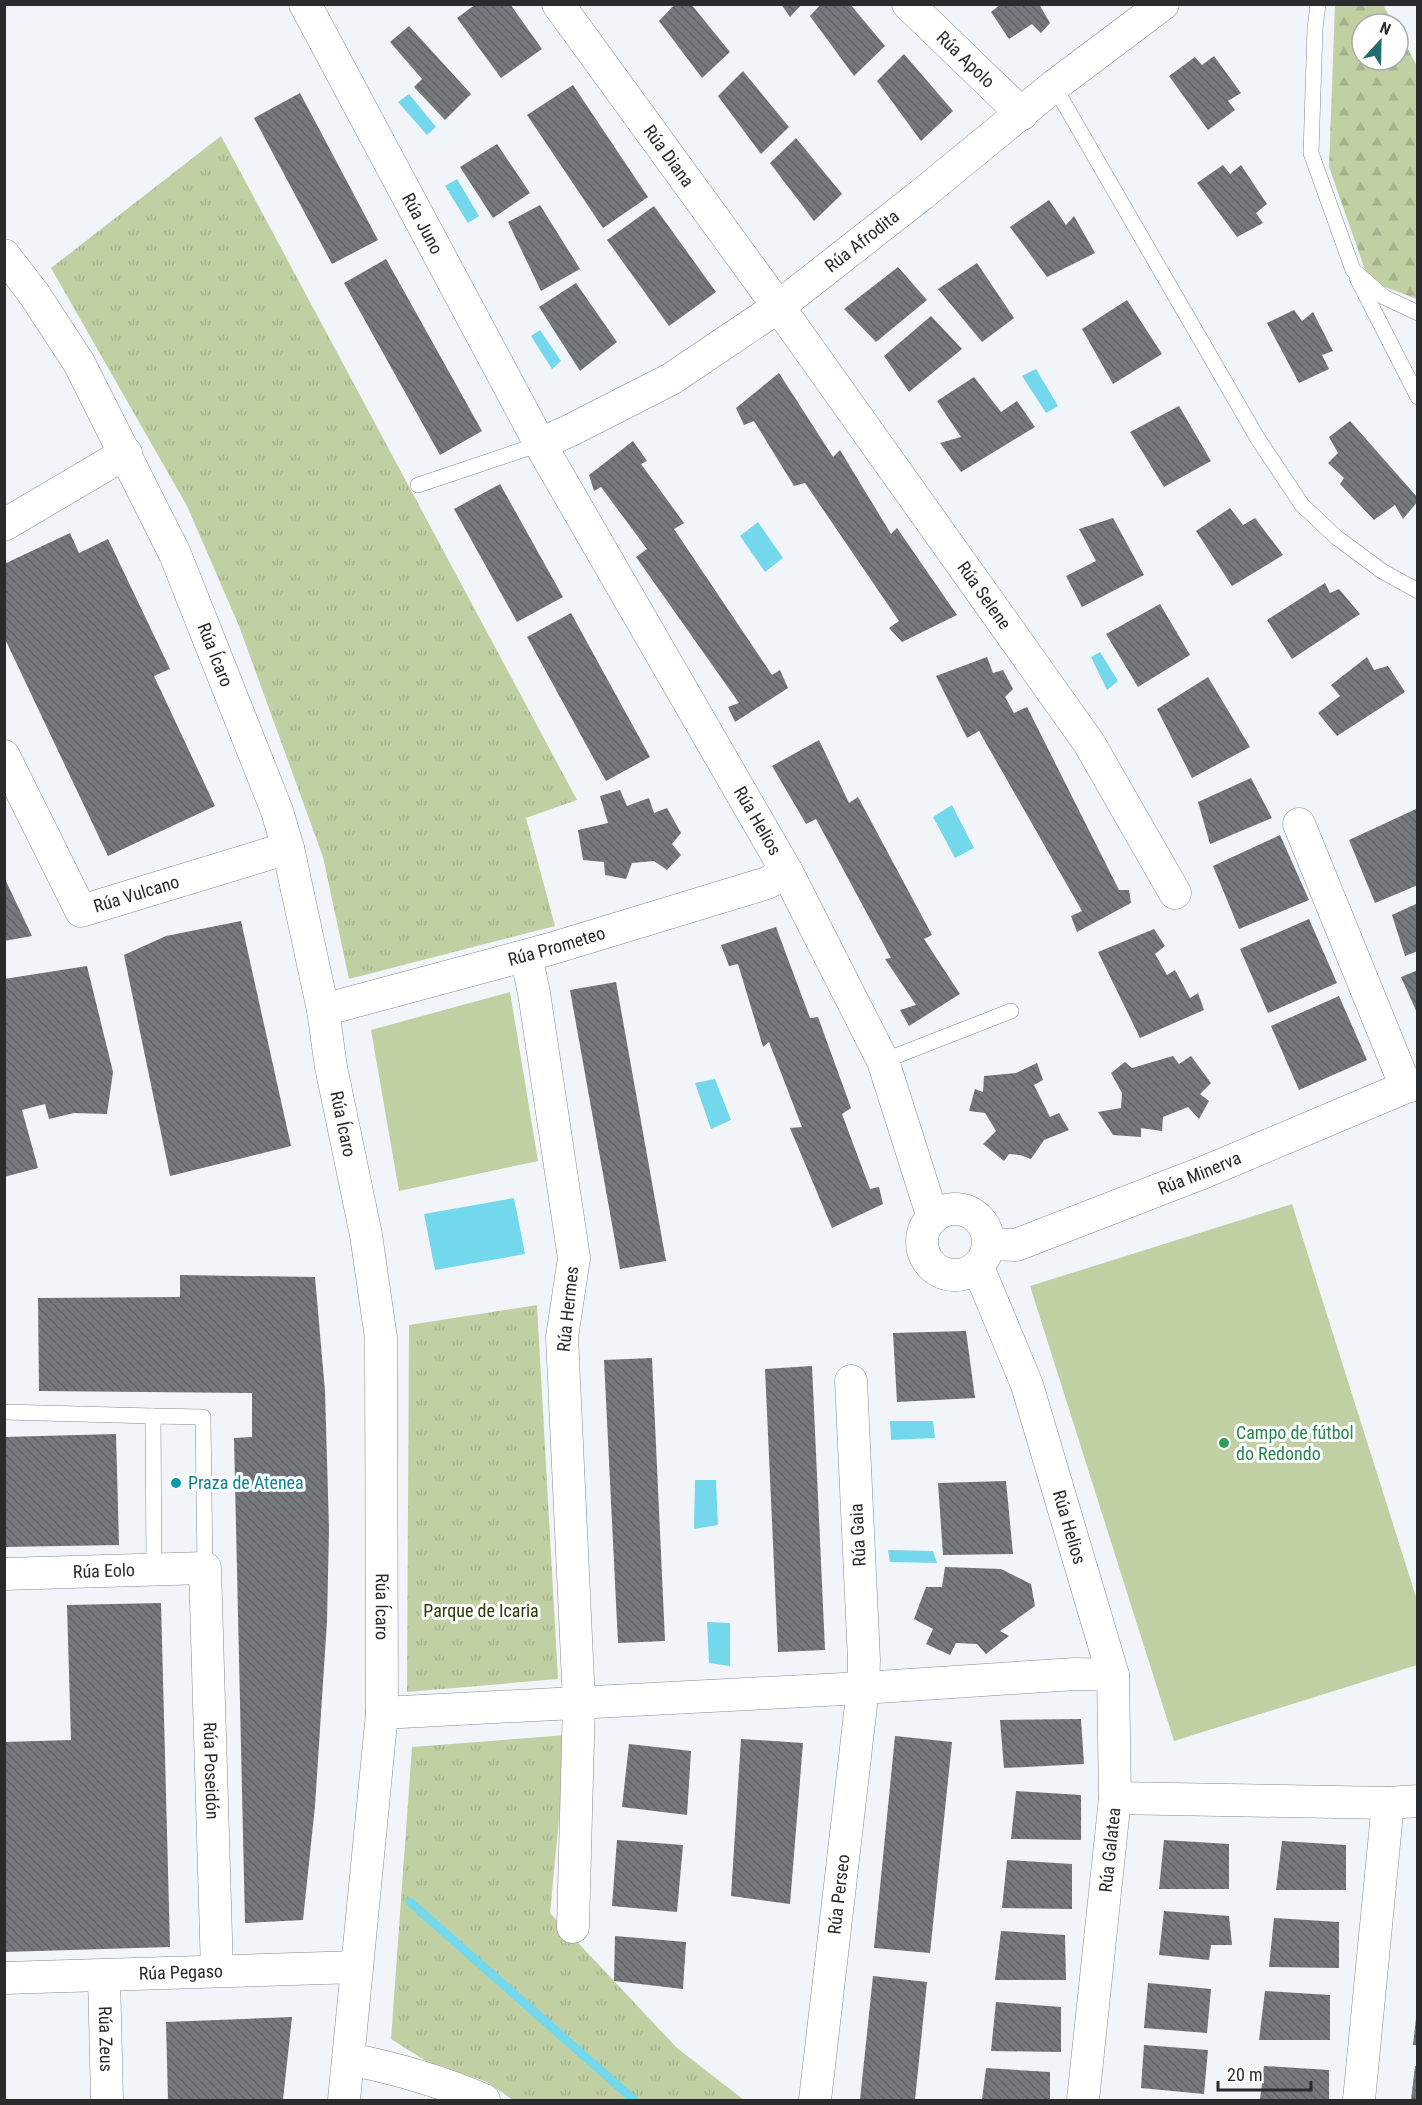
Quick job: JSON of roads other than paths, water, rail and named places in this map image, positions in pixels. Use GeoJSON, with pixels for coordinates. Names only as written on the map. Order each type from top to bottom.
{"type":"FeatureCollection","features":[{"type":"Feature","properties":{"kind":"street","name":"Rúa Juno"},"geometry":{"type":"LineString","coordinates":[[305,4],[540,444]]}},
{"type":"Feature","properties":{"kind":"street","name":"Rúa Diana"},"geometry":{"type":"LineString","coordinates":[[558,4],[778,307]]}},
{"type":"Feature","properties":{"kind":"street","name":"Rúa Apolo"},"geometry":{"type":"LineString","coordinates":[[908,4],[1022,114]]}},
{"type":"Feature","properties":{"kind":"street","name":"Rúa Afrodita"},"geometry":{"type":"LineString","coordinates":[[540,444],[569,432],[671,379],[778,307],[1022,114],[1054,86],[1162,4]]}},
{"type":"Feature","properties":{"kind":"street","name":"Rúa Ícaro"},"geometry":{"type":"LineString","coordinates":[[4,255],[34,294],[79,363],[126,453],[175,554],[277,812],[288,848],[323,1010],[331,1067],[366,1235],[381,1338],[382,1713],[344,2100]]}},
{"type":"Feature","properties":{"kind":"street","name":"Rúa Selene"},"geometry":{"type":"LineString","coordinates":[[778,307],[1089,743],[1175,893]]}},
{"type":"Feature","properties":{"kind":"street","name":"Rúa Helios"},"geometry":{"type":"LineString","coordinates":[[540,444],[787,872],[883,1061],[933,1218],[948,1210],[970,1212],[980,1220],[987,1233],[984,1255],[1027,1385],[1113,1675],[1115,1798]]}},
{"type":"Feature","properties":{"kind":"street"},"geometry":{"type":"LineString","coordinates":[[4,525],[126,453]]}},
{"type":"Feature","properties":{"kind":"street","name":"Rúa Vulcano"},"geometry":{"type":"LineString","coordinates":[[4,756],[81,911],[288,848]]}},
{"type":"Feature","properties":{"kind":"street","name":"Rúa Minerva"},"geometry":{"type":"LineString","coordinates":[[984,1255],[1207,1172],[1412,1086],[1299,824]]}},
{"type":"Feature","properties":{"kind":"street","name":"Rúa Prometeo"},"geometry":{"type":"LineString","coordinates":[[323,1010],[526,956],[767,883],[787,872]]}},
{"type":"Feature","properties":{"kind":"street","name":"Rúa Hermes"},"geometry":{"type":"LineString","coordinates":[[526,956],[534,993],[574,1258],[562,1337],[579,1701]]}},
{"type":"Feature","properties":{"kind":"street"},"geometry":{"type":"LineString","coordinates":[[933,1218],[922,1238],[923,1250],[928,1261],[936,1270],[952,1275],[963,1275],[984,1255]]}},
{"type":"Feature","properties":{"kind":"street","name":"Rúa Gaia"},"geometry":{"type":"LineString","coordinates":[[851,1381],[863,1688]]}},
{"type":"Feature","properties":{"kind":"street","name":"Rúa Eolo"},"geometry":{"type":"LineString","coordinates":[[4,1574],[205,1568]]}},
{"type":"Feature","properties":{"kind":"street","name":"Rúa Poseidón"},"geometry":{"type":"LineString","coordinates":[[205,1568],[217,1971]]}},
{"type":"Feature","properties":{"kind":"street"},"geometry":{"type":"LineString","coordinates":[[382,1713],[863,1688],[1075,1674],[1113,1675]]}},
{"type":"Feature","properties":{"kind":"street","name":"Rúa Perseo"},"geometry":{"type":"LineString","coordinates":[[814,2100],[863,1688]]}},
{"type":"Feature","properties":{"kind":"street"},"geometry":{"type":"LineString","coordinates":[[573,1927],[579,1701]]}},
{"type":"Feature","properties":{"kind":"street","name":"Rúa Galatea"},"geometry":{"type":"LineString","coordinates":[[1083,2100],[1115,1798],[1403,1802],[1359,2100]]}},
{"type":"Feature","properties":{"kind":"street","name":"Rúa Pegaso"},"geometry":{"type":"LineString","coordinates":[[4,1978],[357,1967]]}},
{"type":"Feature","properties":{"kind":"street","name":"Rúa Zeus"},"geometry":{"type":"LineString","coordinates":[[104,1976],[107,2100]]}},
{"type":"Feature","properties":{"kind":"street"},"geometry":{"type":"LineString","coordinates":[[349,2059],[379,2065],[450,2086],[484,2100]]}},
{"type":"Feature","properties":{"kind":"lane"},"geometry":{"type":"LineString","coordinates":[[1318,4],[1315,29],[1311,153],[1353,270],[1418,397]]}},
{"type":"Feature","properties":{"kind":"lane"},"geometry":{"type":"LineString","coordinates":[[1054,86],[1258,438],[1302,505],[1336,537],[1382,572],[1418,591]]}},
{"type":"Feature","properties":{"kind":"lane"},"geometry":{"type":"LineString","coordinates":[[1353,270],[1384,297],[1418,313]]}},
{"type":"Feature","properties":{"kind":"lane"},"geometry":{"type":"LineString","coordinates":[[418,485],[540,444]]}},
{"type":"Feature","properties":{"kind":"lane"},"geometry":{"type":"LineString","coordinates":[[883,1061],[1011,1011]]}},
{"type":"Feature","properties":{"kind":"lane"},"geometry":{"type":"LineString","coordinates":[[4,1412],[203,1417],[205,1568]]}},
{"type":"Feature","properties":{"kind":"lane"},"geometry":{"type":"LineString","coordinates":[[153,1416],[154,1569]]}},
{"type":"Feature","properties":{"kind":"water"},"geometry":{"type":"Polygon","coordinates":[[[409,94],[436,127],[427,135],[398,102],[409,94]]]}},
{"type":"Feature","properties":{"kind":"water"},"geometry":{"type":"Polygon","coordinates":[[[457,179],[479,216],[468,223],[445,186],[457,179]]]}},
{"type":"Feature","properties":{"kind":"water"},"geometry":{"type":"Polygon","coordinates":[[[540,330],[561,361],[552,369],[531,336],[540,330]]]}},
{"type":"Feature","properties":{"kind":"water"},"geometry":{"type":"Polygon","coordinates":[[[1036,369],[1058,406],[1046,413],[1022,376],[1036,369]]]}},
{"type":"Feature","properties":{"kind":"water"},"geometry":{"type":"Polygon","coordinates":[[[758,522],[783,558],[765,572],[740,536],[758,522]]]}},
{"type":"Feature","properties":{"kind":"water"},"geometry":{"type":"Polygon","coordinates":[[[1100,652],[1118,681],[1107,690],[1091,657],[1100,652]]]}},
{"type":"Feature","properties":{"kind":"water"},"geometry":{"type":"Polygon","coordinates":[[[952,805],[974,848],[955,858],[933,817],[952,805]]]}},
{"type":"Feature","properties":{"kind":"water"},"geometry":{"type":"Polygon","coordinates":[[[715,1079],[731,1120],[711,1129],[695,1083],[715,1079]]]}},
{"type":"Feature","properties":{"kind":"water"},"geometry":{"type":"Polygon","coordinates":[[[514,1198],[525,1254],[435,1270],[424,1214],[514,1198]]]}},
{"type":"Feature","properties":{"kind":"water"},"geometry":{"type":"Polygon","coordinates":[[[890,1421],[933,1421],[935,1438],[891,1440],[890,1421]]]}},
{"type":"Feature","properties":{"kind":"water"},"geometry":{"type":"Polygon","coordinates":[[[695,1480],[716,1480],[718,1525],[694,1529],[695,1480]]]}},
{"type":"Feature","properties":{"kind":"water"},"geometry":{"type":"Polygon","coordinates":[[[888,1550],[933,1551],[937,1563],[890,1562],[888,1550]]]}},
{"type":"Feature","properties":{"kind":"water"},"geometry":{"type":"Polygon","coordinates":[[[707,1622],[730,1623],[730,1666],[709,1663],[707,1622]]]}},
{"type":"Feature","properties":{"kind":"waterway"},"geometry":{"type":"LineString","coordinates":[[410,1902],[634,2100]]}},
{"type":"Feature","properties":{"kind":"place","name":"Campo de fútbol do Redondo"},"geometry":{"type":"Point","coordinates":[1224,1443]}},
{"type":"Feature","properties":{"kind":"place","name":"Praza de Atenea"},"geometry":{"type":"Point","coordinates":[176,1483]}},
{"type":"Feature","properties":{"kind":"park label","name":"Parque de Icaria"},"geometry":{"type":"Point","coordinates":[481,1611]}}]}
